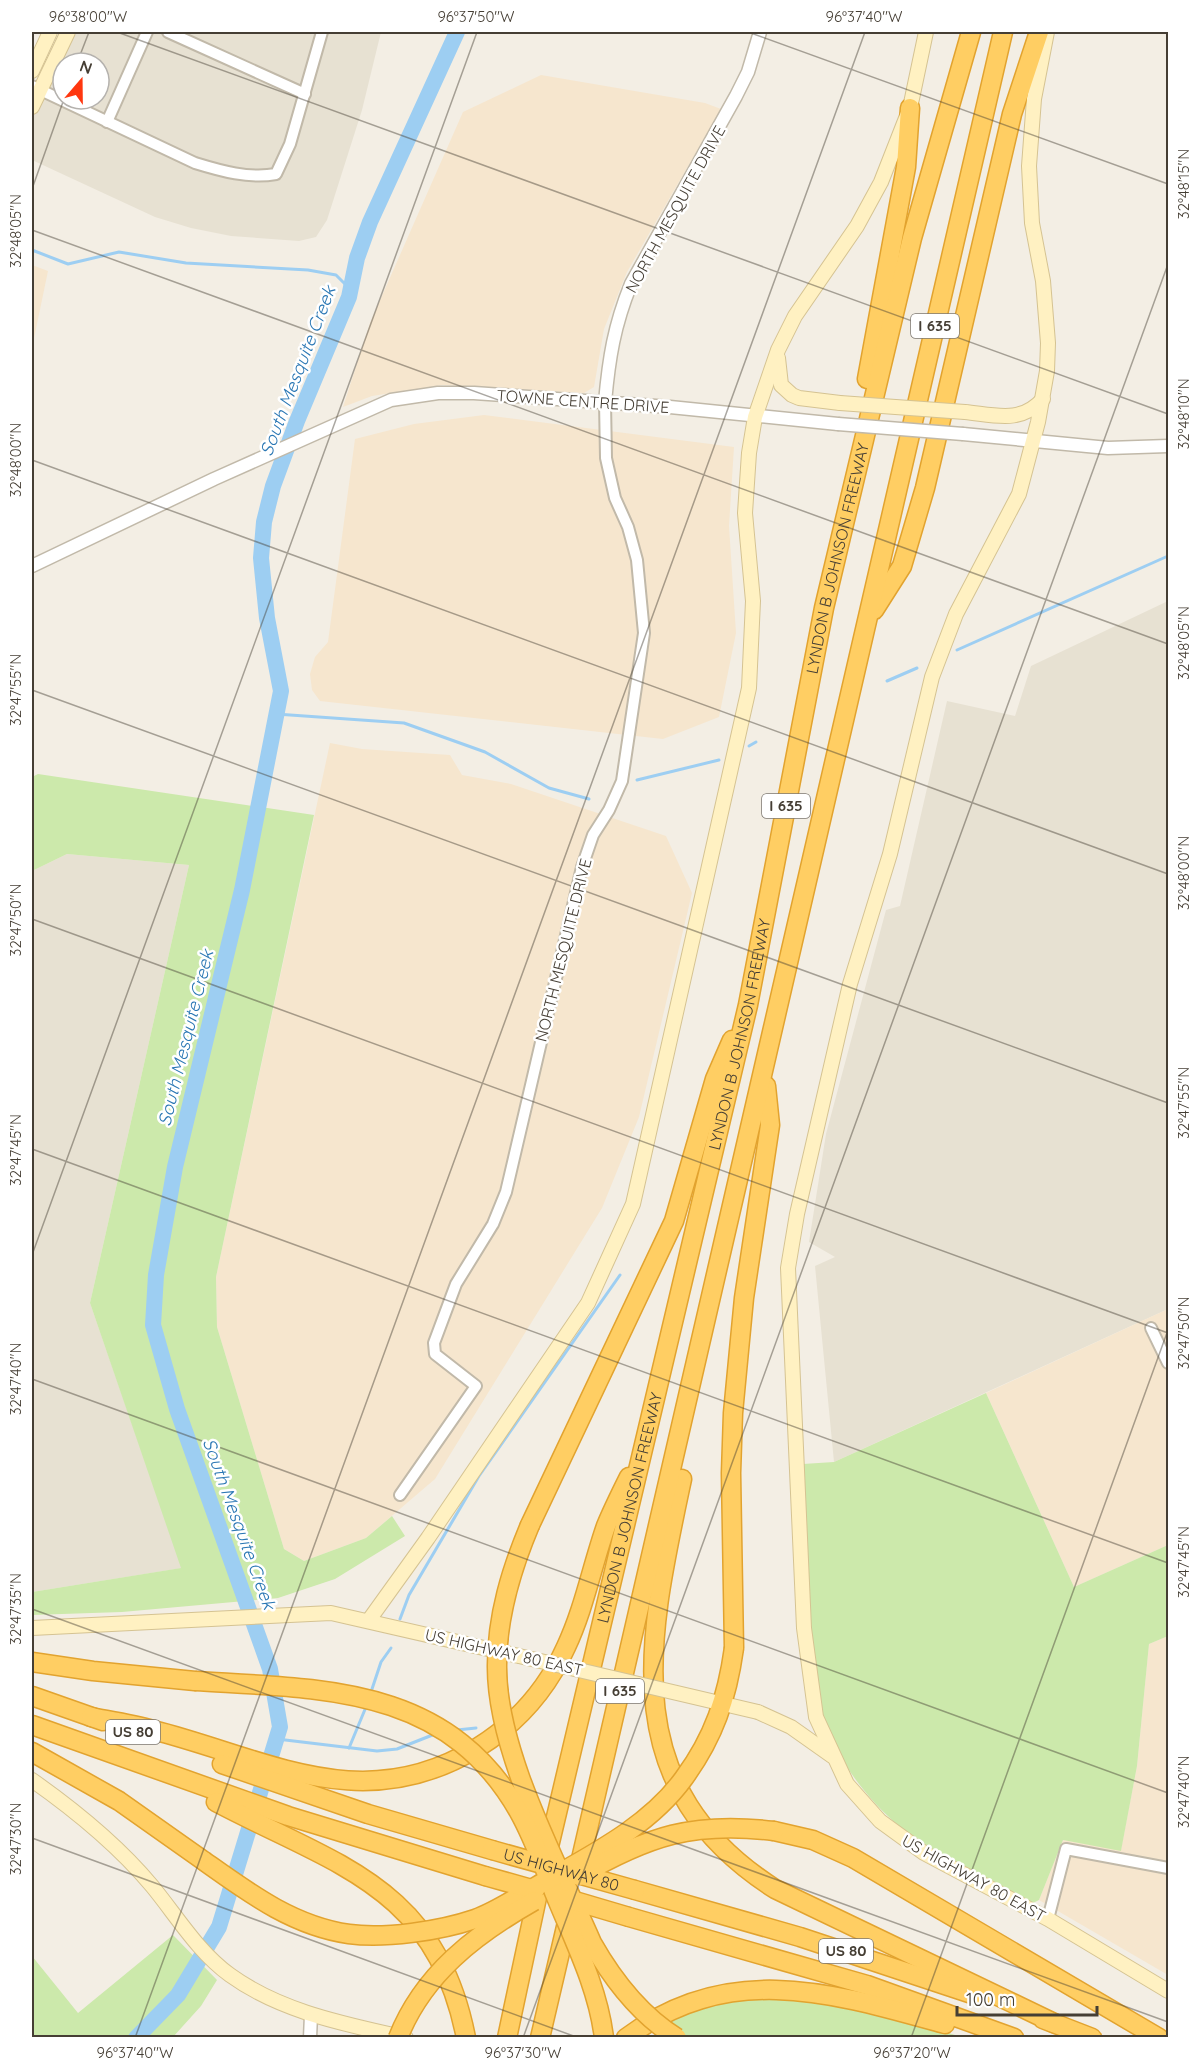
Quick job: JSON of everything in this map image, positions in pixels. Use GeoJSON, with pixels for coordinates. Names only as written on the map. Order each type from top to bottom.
{"type":"FeatureCollection","features":[{"type":"Feature","properties":{"kind":"highway","name":"LYNDON B JOHNSON FREEWAY"},"geometry":{"type":"LineString","coordinates":[[507,2037],[551,1836],[748,1005],[824,608],[912,238],[971,32]]}},
{"type":"Feature","properties":{"kind":"highway","name":"LYNDON B JOHNSON FREEWAY"},"geometry":{"type":"LineString","coordinates":[[540,2037],[1003,32]]}},
{"type":"Feature","properties":{"kind":"highway"},"geometry":{"type":"LineString","coordinates":[[867,621],[902,566],[946,404],[1012,114],[1039,32]]}},
{"type":"Feature","properties":{"kind":"highway"},"geometry":{"type":"LineString","coordinates":[[824,608],[846,484],[887,283],[906,167],[910,108]]}},
{"type":"Feature","properties":{"kind":"highway"},"geometry":{"type":"LineString","coordinates":[[677,2037],[638,2007],[603,1962],[592,1943],[516,1767],[503,1712],[497,1667],[501,1609],[530,1525],[674,1221],[715,1079],[748,1005]]}},
{"type":"Feature","properties":{"kind":"highway"},"geometry":{"type":"LineString","coordinates":[[32,1752],[119,1801],[265,1903],[324,1930],[351,1934],[384,1934],[438,1928],[476,1919],[588,1856],[658,1808],[683,1780],[707,1744],[728,1689],[734,1648],[731,1473],[733,1413],[744,1298],[770,1125],[764,1070]]}},
{"type":"Feature","properties":{"kind":"highway"},"geometry":{"type":"LineString","coordinates":[[701,1344],[683,1474],[656,1623],[652,1679],[663,1747],[685,1799],[720,1846],[755,1876],[775,1889],[1054,2023]]}},
{"type":"Feature","properties":{"kind":"highway"},"geometry":{"type":"LineString","coordinates":[[295,1781],[360,1781],[415,1774],[440,1767],[496,1736],[517,1716],[537,1695],[567,1646],[607,1526],[648,1434]]}},
{"type":"Feature","properties":{"kind":"highway"},"geometry":{"type":"LineString","coordinates":[[32,1662],[93,1671],[195,1681],[320,1689],[393,1704],[441,1730],[483,1763],[519,1812],[587,1971],[604,2037]]}},
{"type":"Feature","properties":{"kind":"highway","name":"US 80"},"geometry":{"type":"LineString","coordinates":[[32,1696],[91,1717],[154,1730],[236,1763],[295,1781]]}},
{"type":"Feature","properties":{"kind":"highway","name":"US 80"},"geometry":{"type":"LineString","coordinates":[[32,1725],[157,1770],[223,1799]]}},
{"type":"Feature","properties":{"kind":"highway","name":"US HIGHWAY 80"},"geometry":{"type":"LineString","coordinates":[[295,1781],[492,1850],[822,1944],[1092,2037]]}},
{"type":"Feature","properties":{"kind":"highway"},"geometry":{"type":"LineString","coordinates":[[223,1799],[364,1877],[402,1910],[443,1967],[460,2012],[466,2037]]}},
{"type":"Feature","properties":{"kind":"highway","name":"US HIGHWAY 80"},"geometry":{"type":"LineString","coordinates":[[223,1799],[867,1985],[1014,2037]]}},
{"type":"Feature","properties":{"kind":"highway"},"geometry":{"type":"LineString","coordinates":[[398,2037],[417,2001],[449,1959],[475,1937],[607,1859],[640,1843],[680,1832],[720,1827],[774,1831],[813,1840],[853,1858],[1159,2037]]}},
{"type":"Feature","properties":{"kind":"highway"},"geometry":{"type":"LineString","coordinates":[[626,2037],[668,2012],[698,2000],[733,1991],[778,1988],[831,1994],[991,2037]]}},
{"type":"Feature","properties":{"kind":"main road"},"geometry":{"type":"LineString","coordinates":[[32,70],[50,32]]}},
{"type":"Feature","properties":{"kind":"main road"},"geometry":{"type":"LineString","coordinates":[[32,108],[35,89],[68,32]]}},
{"type":"Feature","properties":{"kind":"main road"},"geometry":{"type":"LineString","coordinates":[[369,1620],[428,1538],[588,1303],[633,1204],[749,688],[753,652],[753,602],[745,513],[754,417],[778,350],[795,315],[857,226],[881,182],[910,108],[926,32]]}},
{"type":"Feature","properties":{"kind":"main road"},"geometry":{"type":"LineString","coordinates":[[834,1757],[816,1717],[804,1628],[788,1268],[797,1214],[850,984],[890,854],[933,677],[960,605],[1019,494],[1034,442],[1043,399],[1048,352],[1047,314],[1032,224],[1029,166],[1034,99],[1047,32]]}},
{"type":"Feature","properties":{"kind":"main road"},"geometry":{"type":"LineString","coordinates":[[778,350],[778,377],[781,385],[792,395],[840,403],[1015,416],[1033,410],[1043,399]]}},
{"type":"Feature","properties":{"kind":"main road","name":"US HIGHWAY 80 EAST"},"geometry":{"type":"LineString","coordinates":[[32,1628],[331,1613],[758,1712],[791,1727],[834,1757],[847,1784],[862,1803],[898,1836],[924,1853],[1048,1919],[1168,1991]]}},
{"type":"Feature","properties":{"kind":"main road"},"geometry":{"type":"LineString","coordinates":[[32,1780],[73,1809],[112,1843],[152,1886],[214,1962],[245,1986],[311,2015],[406,2037]]}},
{"type":"Feature","properties":{"kind":"street"},"geometry":{"type":"LineString","coordinates":[[107,122],[147,32]]}},
{"type":"Feature","properties":{"kind":"street"},"geometry":{"type":"LineString","coordinates":[[168,32],[305,94]]}},
{"type":"Feature","properties":{"kind":"street"},"geometry":{"type":"LineString","coordinates":[[35,89],[195,163],[223,172],[262,176],[276,174],[290,144],[321,32]]}},
{"type":"Feature","properties":{"kind":"street","name":"NORTH MESQUITE DRIVE"},"geometry":{"type":"LineString","coordinates":[[400,1494],[476,1386],[435,1354],[434,1343],[456,1284],[493,1224],[506,1192],[582,867],[593,835],[609,810],[622,780],[644,633],[642,596],[628,527],[615,498],[606,458],[605,402],[609,353],[618,317],[631,284],[736,96],[748,72],[760,32]]}},
{"type":"Feature","properties":{"kind":"street","name":"TOWNE CENTRE DRIVE"},"geometry":{"type":"LineString","coordinates":[[32,566],[376,405],[438,393],[474,393],[605,402],[1108,448],[1168,446]]}},
{"type":"Feature","properties":{"kind":"street"},"geometry":{"type":"LineString","coordinates":[[1151,1328],[1168,1363]]}},
{"type":"Feature","properties":{"kind":"street"},"geometry":{"type":"LineString","coordinates":[[1048,1919],[1066,1849],[1168,1868]]}},
{"type":"Feature","properties":{"kind":"street"},"geometry":{"type":"LineString","coordinates":[[310,2037],[311,2015]]}},
{"type":"Feature","properties":{"kind":"shaded area"},"geometry":{"type":"Polygon","coordinates":[[[70,32],[381,32],[362,110],[327,220],[316,237],[299,241],[231,236],[191,228],[155,217],[32,160],[32,114],[51,73],[51,111],[111,111],[111,51],[61,51],[70,32]]]}},
{"type":"Feature","properties":{"kind":"shaded area"},"geometry":{"type":"Polygon","coordinates":[[[541,75],[705,103],[721,109],[627,272],[604,329],[594,387],[584,393],[443,385],[372,396],[343,407],[370,323],[463,112],[541,75]]]}},
{"type":"Feature","properties":{"kind":"shaded area"},"geometry":{"type":"Polygon","coordinates":[[[32,265],[48,271],[32,348],[32,265]]]}},
{"type":"Feature","properties":{"kind":"shaded area"},"geometry":{"type":"Polygon","coordinates":[[[484,415],[734,447],[729,526],[736,633],[719,717],[663,739],[320,701],[312,690],[310,674],[315,657],[328,642],[355,439],[414,424],[484,415]]]}},
{"type":"Feature","properties":{"kind":"shaded area"},"geometry":{"type":"Polygon","coordinates":[[[1168,601],[1168,1309],[834,1462],[815,1266],[835,1257],[809,1242],[826,1134],[886,910],[900,906],[947,701],[1015,716],[1031,666],[1168,601]]]}},
{"type":"Feature","properties":{"kind":"shaded area"},"geometry":{"type":"Polygon","coordinates":[[[330,743],[362,749],[450,755],[462,775],[511,784],[666,836],[692,893],[639,1117],[602,1208],[435,1479],[366,1538],[304,1561],[284,1549],[217,1327],[216,1277],[330,743]]]}},
{"type":"Feature","properties":{"kind":"shaded area"},"geometry":{"type":"Polygon","coordinates":[[[67,854],[189,865],[90,1303],[182,1568],[32,1592],[32,871],[67,854]]]}},
{"type":"Feature","properties":{"kind":"shaded area"},"geometry":{"type":"Polygon","coordinates":[[[1168,1309],[1168,1545],[1074,1587],[986,1393],[1168,1309]]]}},
{"type":"Feature","properties":{"kind":"shaded area"},"geometry":{"type":"Polygon","coordinates":[[[1168,1636],[1168,1975],[1039,1900],[1063,1840],[1121,1850],[1137,1766],[1149,1644],[1168,1636]]]}},
{"type":"Feature","properties":{"kind":"green space"},"geometry":{"type":"Polygon","coordinates":[[[38,774],[314,815],[216,1277],[217,1327],[284,1549],[304,1561],[366,1538],[392,1516],[405,1536],[335,1579],[278,1598],[122,1612],[32,1615],[32,1592],[181,1568],[90,1303],[189,865],[67,854],[32,871],[32,777],[38,774]]]}},
{"type":"Feature","properties":{"kind":"green space"},"geometry":{"type":"Polygon","coordinates":[[[986,1393],[1074,1587],[1168,1545],[1168,1636],[1149,1644],[1137,1766],[1121,1851],[1063,1840],[1039,1900],[1033,1903],[964,1868],[914,1838],[872,1800],[856,1780],[836,1748],[824,1719],[816,1685],[807,1610],[803,1464],[834,1462],[986,1393]]]}},
{"type":"Feature","properties":{"kind":"green space"},"geometry":{"type":"Polygon","coordinates":[[[173,1935],[217,1980],[201,2006],[173,2037],[32,2037],[32,1956],[78,2013],[173,1935]]]}},
{"type":"Feature","properties":{"kind":"green space"},"geometry":{"type":"Polygon","coordinates":[[[773,1994],[855,2006],[962,2037],[688,2037],[664,2021],[692,2007],[773,1994]]]}},
{"type":"Feature","properties":{"kind":"waterway","name":"South Mesquite Creek"},"geometry":{"type":"LineString","coordinates":[[136,2038],[178,1995],[219,1927],[280,1727],[270,1669],[177,1409],[153,1325],[156,1275],[175,1167],[242,890],[281,691],[267,618],[261,558],[264,522],[273,486],[297,421],[349,297],[357,258],[370,222],[457,32]]}},
{"type":"Feature","properties":{"kind":"waterway"},"geometry":{"type":"LineString","coordinates":[[32,250],[68,264],[119,252],[186,263],[308,270],[336,275],[345,284],[349,297]]}},
{"type":"Feature","properties":{"kind":"waterway"},"geometry":{"type":"LineString","coordinates":[[957,650],[1168,556]]}},
{"type":"Feature","properties":{"kind":"waterway"},"geometry":{"type":"LineString","coordinates":[[887,681],[917,668]]}},
{"type":"Feature","properties":{"kind":"waterway"},"geometry":{"type":"LineString","coordinates":[[276,714],[404,723],[485,752],[549,788],[589,799]]}},
{"type":"Feature","properties":{"kind":"waterway"},"geometry":{"type":"LineString","coordinates":[[749,746],[756,742]]}},
{"type":"Feature","properties":{"kind":"waterway"},"geometry":{"type":"LineString","coordinates":[[637,780],[719,760]]}},
{"type":"Feature","properties":{"kind":"waterway"},"geometry":{"type":"LineString","coordinates":[[400,1619],[409,1595],[479,1476],[620,1275]]}},
{"type":"Feature","properties":{"kind":"waterway"},"geometry":{"type":"LineString","coordinates":[[370,1695],[381,1662],[391,1648]]}},
{"type":"Feature","properties":{"kind":"waterway"},"geometry":{"type":"LineString","coordinates":[[349,1748],[366,1707]]}},
{"type":"Feature","properties":{"kind":"waterway"},"geometry":{"type":"LineString","coordinates":[[457,1730],[476,1728]]}},
{"type":"Feature","properties":{"kind":"waterway"},"geometry":{"type":"LineString","coordinates":[[277,1739],[377,1751],[397,1749],[435,1734]]}}]}
